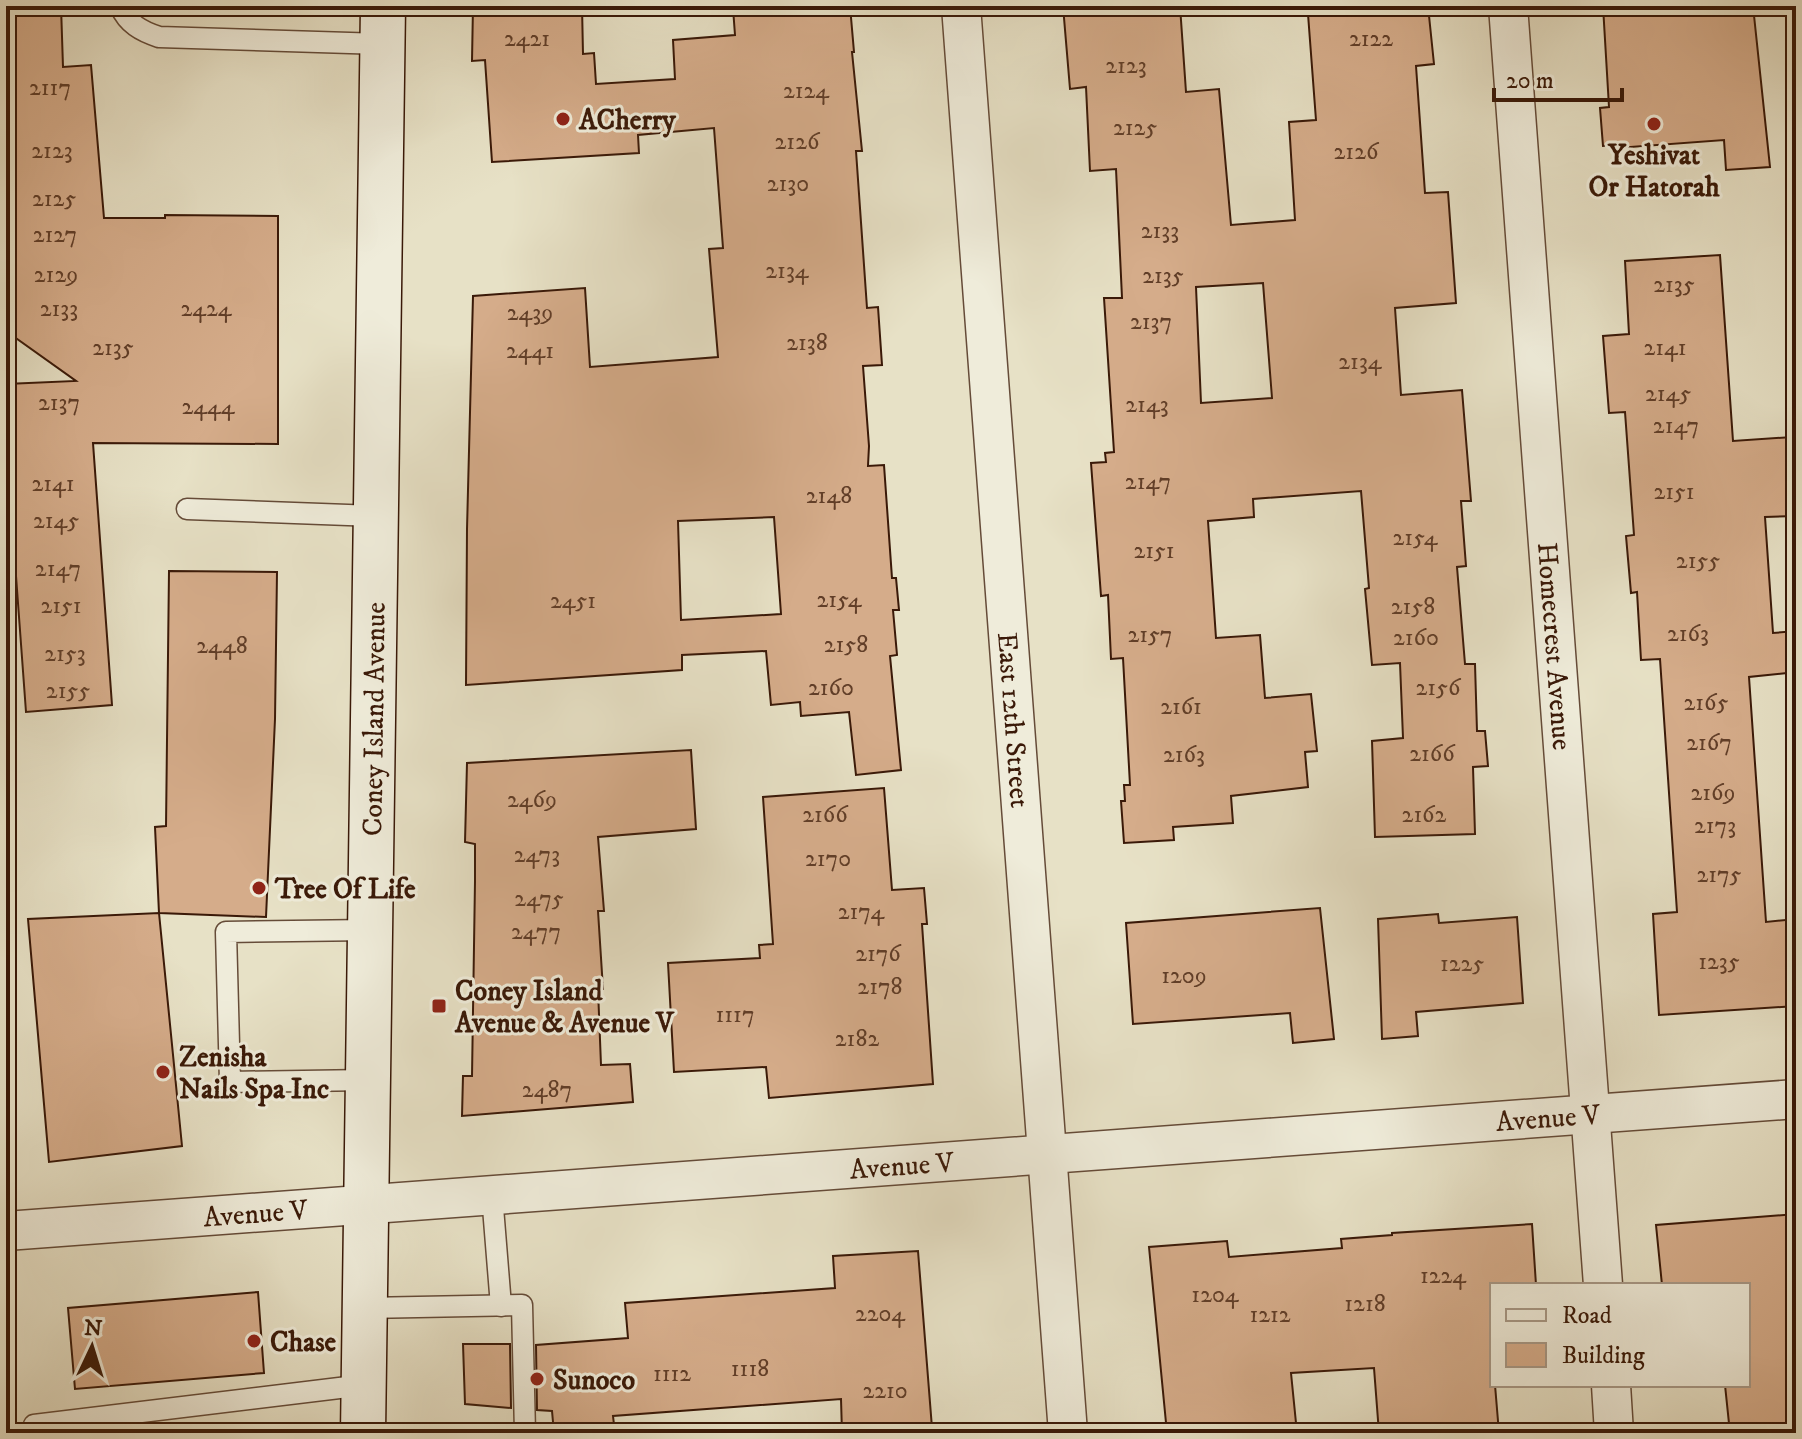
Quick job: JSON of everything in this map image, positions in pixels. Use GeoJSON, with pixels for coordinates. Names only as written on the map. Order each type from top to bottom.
{"type":"FeatureCollection","features":[{"type":"Feature","properties":{"kind":"main road","name":"Coney Island Avenue"},"geometry":{"type":"LineString","coordinates":[[363,1433],[383,25]]}},
{"type":"Feature","properties":{"kind":"street","name":"East 12th Street"},"geometry":{"type":"LineString","coordinates":[[961,6],[1068,1433]]}},
{"type":"Feature","properties":{"kind":"street","name":"Homecrest Avenue"},"geometry":{"type":"LineString","coordinates":[[1508,6],[1603,1283]]}},
{"type":"Feature","properties":{"kind":"street","name":"Avenue V"},"geometry":{"type":"LineString","coordinates":[[6,1231],[1796,1099]]}},
{"type":"Feature","properties":{"kind":"street"},"geometry":{"type":"LineString","coordinates":[[1611,1387],[1614,1433]]}},
{"type":"Feature","properties":{"kind":"lane"},"geometry":{"type":"LineString","coordinates":[[120,6],[140,30],[159,37],[383,25]]}},
{"type":"Feature","properties":{"kind":"lane"},"geometry":{"type":"LineString","coordinates":[[187,509],[375,516]]}},
{"type":"Feature","properties":{"kind":"lane"},"geometry":{"type":"LineString","coordinates":[[368,1080],[230,1082],[226,932],[370,930]]}},
{"type":"Feature","properties":{"kind":"lane"},"geometry":{"type":"LineString","coordinates":[[492,1195],[501,1306]]}},
{"type":"Feature","properties":{"kind":"lane"},"geometry":{"type":"LineString","coordinates":[[365,1308],[522,1305],[525,1433]]}},
{"type":"Feature","properties":{"kind":"lane"},"geometry":{"type":"LineString","coordinates":[[34,1425],[364,1385]]}},
{"type":"Feature","properties":{"kind":"building"},"geometry":{"type":"Polygon","coordinates":[[[6,6],[61,6],[63,67],[91,65],[104,218],[278,216],[278,444],[93,443],[112,705],[26,712],[6,440],[6,384],[76,381],[6,331],[9,314],[6,283],[6,6]]]}},
{"type":"Feature","properties":{"kind":"building"},"geometry":{"type":"Polygon","coordinates":[[[473,6],[582,6],[583,54],[594,53],[596,84],[675,79],[673,40],[735,35],[733,8],[850,6],[862,151],[856,151],[867,308],[878,307],[882,365],[863,366],[868,466],[884,465],[892,578],[896,578],[899,610],[893,610],[897,655],[890,656],[901,770],[856,775],[849,712],[801,716],[800,702],[771,705],[766,651],[682,655],[682,670],[466,685],[473,296],[585,288],[590,367],[718,357],[709,249],[723,248],[714,128],[638,135],[639,153],[492,162],[485,60],[472,61],[473,6]],[[774,517],[678,521],[681,620],[781,614],[774,517]]]}},
{"type":"Feature","properties":{"kind":"building"},"geometry":{"type":"Polygon","coordinates":[[[1063,6],[1180,6],[1186,92],[1219,89],[1231,225],[1295,220],[1289,122],[1316,120],[1308,14],[1428,6],[1434,64],[1416,66],[1425,193],[1448,192],[1456,303],[1395,308],[1401,395],[1462,390],[1471,501],[1461,501],[1466,566],[1457,567],[1465,664],[1475,664],[1477,731],[1485,731],[1488,766],[1473,767],[1475,834],[1375,837],[1372,741],[1403,738],[1400,663],[1372,665],[1361,491],[1253,499],[1254,517],[1208,521],[1216,638],[1260,635],[1265,698],[1311,694],[1317,751],[1305,752],[1308,787],[1231,796],[1233,823],[1173,827],[1174,840],[1124,843],[1121,801],[1125,801],[1124,785],[1130,785],[1123,658],[1111,659],[1108,595],[1101,596],[1091,463],[1106,462],[1105,453],[1114,452],[1104,298],[1122,298],[1116,169],[1090,171],[1086,87],[1070,89],[1063,6]],[[1263,283],[1196,287],[1201,403],[1272,398],[1263,283]]]}},
{"type":"Feature","properties":{"kind":"building"},"geometry":{"type":"Polygon","coordinates":[[[1603,6],[1753,6],[1770,167],[1726,170],[1724,140],[1617,148],[1617,145],[1603,146],[1600,108],[1609,107],[1603,6]]]}},
{"type":"Feature","properties":{"kind":"building"},"geometry":{"type":"Polygon","coordinates":[[[1720,255],[1733,441],[1792,437],[1796,472],[1796,516],[1765,517],[1773,633],[1796,631],[1796,672],[1749,677],[1766,922],[1796,919],[1796,1006],[1659,1015],[1653,914],[1677,912],[1660,659],[1641,660],[1637,592],[1631,593],[1626,536],[1634,535],[1625,412],[1609,413],[1603,336],[1629,334],[1625,261],[1720,255]]]}},
{"type":"Feature","properties":{"kind":"building"},"geometry":{"type":"Polygon","coordinates":[[[169,571],[277,572],[275,719],[266,917],[159,913],[155,827],[166,826],[169,571]]]}},
{"type":"Feature","properties":{"kind":"building"},"geometry":{"type":"Polygon","coordinates":[[[691,750],[696,829],[598,837],[604,911],[598,911],[603,989],[598,989],[601,1065],[630,1064],[633,1102],[462,1116],[463,1076],[472,1076],[475,881],[475,844],[465,842],[467,763],[691,750]]]}},
{"type":"Feature","properties":{"kind":"building"},"geometry":{"type":"Polygon","coordinates":[[[884,788],[892,890],[924,888],[927,924],[922,924],[933,1084],[769,1098],[766,1067],[674,1072],[668,963],[760,958],[759,945],[773,944],[763,797],[884,788]]]}},
{"type":"Feature","properties":{"kind":"building"},"geometry":{"type":"Polygon","coordinates":[[[1320,908],[1334,1039],[1293,1043],[1290,1013],[1133,1024],[1126,923],[1320,908]]]}},
{"type":"Feature","properties":{"kind":"building"},"geometry":{"type":"Polygon","coordinates":[[[159,913],[182,1146],[49,1162],[28,919],[159,913]]]}},
{"type":"Feature","properties":{"kind":"building"},"geometry":{"type":"Polygon","coordinates":[[[1438,914],[1439,923],[1517,917],[1523,1003],[1416,1012],[1418,1036],[1382,1039],[1378,919],[1438,914]]]}},
{"type":"Feature","properties":{"kind":"building"},"geometry":{"type":"Polygon","coordinates":[[[1796,1214],[1796,1374],[1790,1374],[1794,1433],[1730,1433],[1725,1387],[1750,1387],[1750,1283],[1662,1283],[1656,1225],[1796,1214]]]}},
{"type":"Feature","properties":{"kind":"building"},"geometry":{"type":"Polygon","coordinates":[[[1532,1224],[1536,1283],[1490,1283],[1490,1387],[1495,1387],[1499,1433],[1379,1433],[1374,1368],[1291,1373],[1297,1433],[1167,1433],[1149,1247],[1227,1241],[1229,1257],[1342,1248],[1341,1239],[1532,1224]]]}},
{"type":"Feature","properties":{"kind":"building"},"geometry":{"type":"Polygon","coordinates":[[[918,1251],[932,1428],[926,1428],[926,1433],[842,1433],[841,1399],[613,1416],[615,1433],[554,1433],[552,1411],[537,1410],[536,1345],[628,1338],[625,1303],[835,1288],[833,1256],[918,1251]]]}},
{"type":"Feature","properties":{"kind":"building"},"geometry":{"type":"Polygon","coordinates":[[[258,1292],[264,1373],[75,1389],[68,1308],[258,1292]]]}},
{"type":"Feature","properties":{"kind":"building"},"geometry":{"type":"Polygon","coordinates":[[[463,1344],[510,1344],[511,1408],[465,1404],[463,1344]]]}},
{"type":"Feature","properties":{"kind":"place","name":"ACherry"},"geometry":{"type":"Point","coordinates":[563,119]}},
{"type":"Feature","properties":{"kind":"place","name":"Yeshivat Or Hatorah"},"geometry":{"type":"Point","coordinates":[1654,124]}},
{"type":"Feature","properties":{"kind":"place","name":"Tree Of Life"},"geometry":{"type":"Point","coordinates":[259,888]}},
{"type":"Feature","properties":{"kind":"place","name":"Coney Island Avenue & Avenue V"},"geometry":{"type":"Point","coordinates":[439,1006]}},
{"type":"Feature","properties":{"kind":"place","name":"Zenisha Nails Spa Inc"},"geometry":{"type":"Point","coordinates":[163,1072]}},
{"type":"Feature","properties":{"kind":"place","name":"Chase"},"geometry":{"type":"Point","coordinates":[254,1341]}},
{"type":"Feature","properties":{"kind":"place","name":"Sunoco"},"geometry":{"type":"Point","coordinates":[537,1379]}}]}
